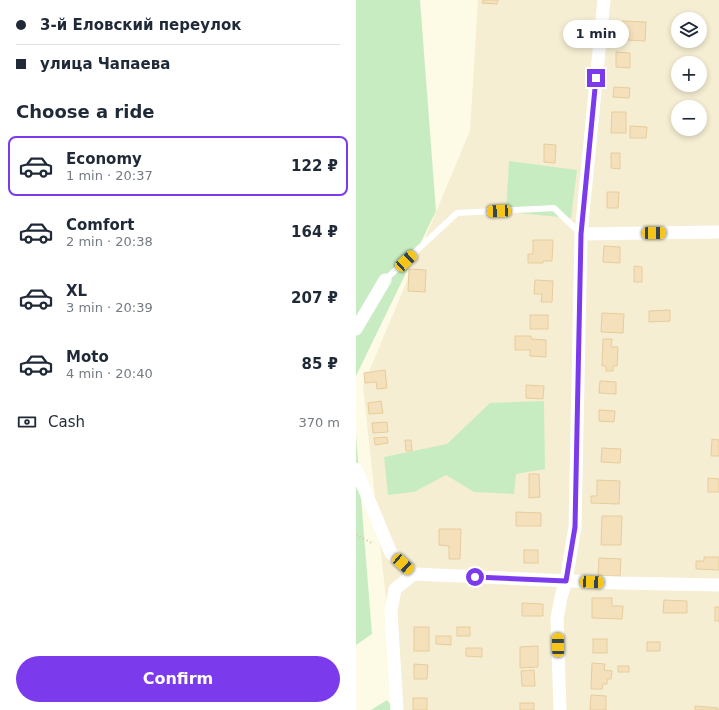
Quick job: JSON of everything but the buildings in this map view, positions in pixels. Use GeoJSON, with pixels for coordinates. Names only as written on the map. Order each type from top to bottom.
{"type":"FeatureCollection","features":[{"type":"Feature","properties":{"kind":"street"},"geometry":{"type":"LineString","coordinates":[[560,710],[557,620],[561,597],[566,581],[575,527],[581,234],[604,0]]}},
{"type":"Feature","properties":{"kind":"street"},"geometry":{"type":"LineString","coordinates":[[581,234],[719,232]]}},
{"type":"Feature","properties":{"kind":"street"},"geometry":{"type":"LineString","coordinates":[[356,329],[385,280]]}},
{"type":"Feature","properties":{"kind":"street"},"geometry":{"type":"LineString","coordinates":[[356,469],[391,553],[414,574],[618,583],[719,584]]}},
{"type":"Feature","properties":{"kind":"street"},"geometry":{"type":"LineString","coordinates":[[397,710],[391,612],[395,589],[414,574]]}},
{"type":"Feature","properties":{"kind":"lane"},"geometry":{"type":"LineString","coordinates":[[385,280],[457,213],[554,208],[581,234]]}},
{"type":"Feature","properties":{"kind":"shaded area"},"geometry":{"type":"Polygon","coordinates":[[[478,0],[719,0],[719,710],[398,710],[363,386],[470,131],[478,0]]]}},
{"type":"Feature","properties":{"kind":"green space"},"geometry":{"type":"Polygon","coordinates":[[[356,0],[420,0],[436,211],[356,376],[356,0]]]}},
{"type":"Feature","properties":{"kind":"green space"},"geometry":{"type":"Polygon","coordinates":[[[509,161],[577,170],[571,218],[506,212],[509,161]]]}},
{"type":"Feature","properties":{"kind":"green space"},"geometry":{"type":"Polygon","coordinates":[[[544,401],[545,469],[516,474],[514,494],[474,492],[446,475],[414,492],[388,495],[384,457],[447,444],[490,403],[544,401]]]}},
{"type":"Feature","properties":{"kind":"green space"},"geometry":{"type":"Polygon","coordinates":[[[356,435],[372,634],[356,645],[356,435]]]}},
{"type":"Feature","properties":{"kind":"green space"},"geometry":{"type":"Polygon","coordinates":[[[387,700],[394,710],[371,710],[387,700]]]}},
{"type":"Feature","properties":{"kind":"route"},"geometry":{"type":"LineString","coordinates":[[475,577],[566,581],[575,527],[581,234],[596,78]]}}]}
